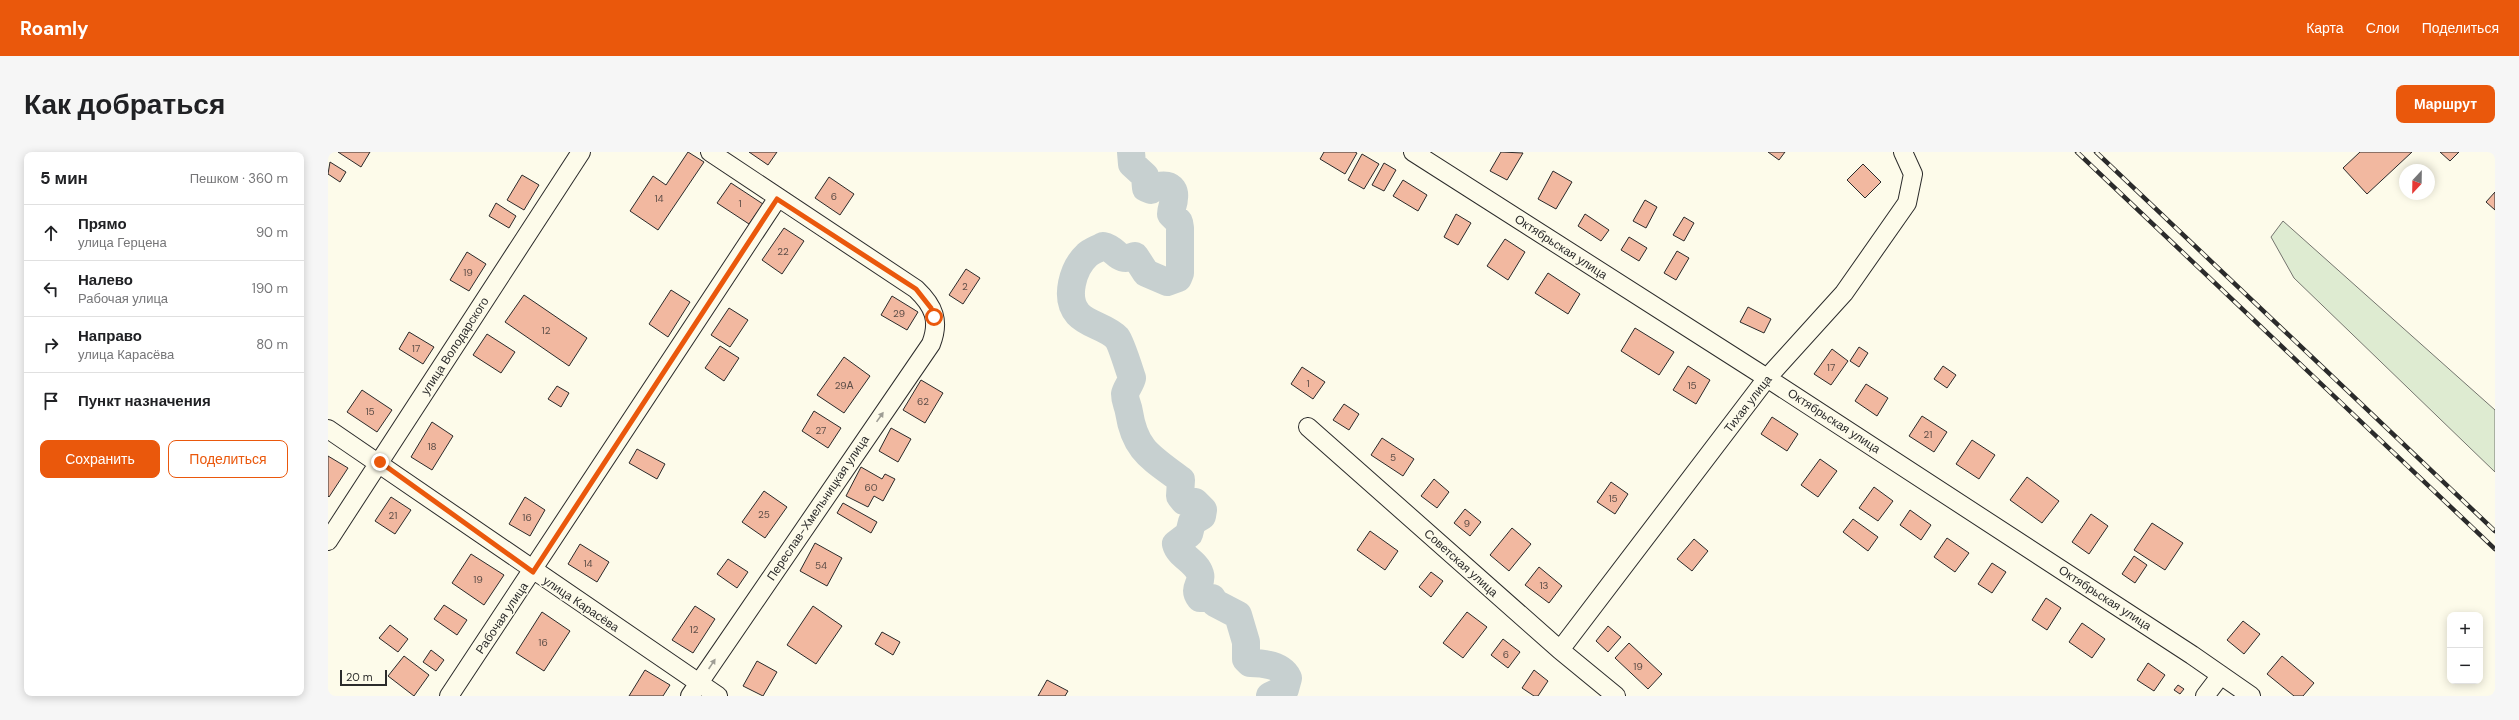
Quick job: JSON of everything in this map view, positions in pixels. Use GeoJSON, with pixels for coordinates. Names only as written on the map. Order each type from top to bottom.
{"type":"FeatureCollection","features":[{"type":"Feature","properties":{"kind":"street","name":"улица Володарского"},"geometry":{"type":"LineString","coordinates":[[328,541],[581,152]]}},
{"type":"Feature","properties":{"kind":"street"},"geometry":{"type":"LineString","coordinates":[[710,152],[777,199]]}},
{"type":"Feature","properties":{"kind":"street","name":"Октябрьская улица"},"geometry":{"type":"LineString","coordinates":[[1413,152],[1767,378],[2251,696]]}},
{"type":"Feature","properties":{"kind":"street","name":"Тихая улица"},"geometry":{"type":"LineString","coordinates":[[1560,650],[1767,378],[1844,293],[1907,203],[1913,174],[1903,152]]}},
{"type":"Feature","properties":{"kind":"street","name":"Переслав-Хмельницкая улица"},"geometry":{"type":"LineString","coordinates":[[695,690],[931,344],[937,329],[931,308],[916,289],[777,199]]}},
{"type":"Feature","properties":{"kind":"street","name":"Рабочая улица"},"geometry":{"type":"LineString","coordinates":[[449,696],[533,572],[777,199]]}},
{"type":"Feature","properties":{"kind":"street","name":"Советская улица"},"geometry":{"type":"LineString","coordinates":[[1308,426],[1560,650],[1616,696]]}},
{"type":"Feature","properties":{"kind":"street","name":"улица Карасёва"},"geometry":{"type":"LineString","coordinates":[[328,429],[380,462],[695,690],[718,696]]}},
{"type":"Feature","properties":{"kind":"street"},"geometry":{"type":"LineString","coordinates":[[2205,696],[2221,675]]}},
{"type":"Feature","properties":{"kind":"green space"},"geometry":{"type":"Polygon","coordinates":[[[2283,221],[2495,410],[2495,472],[2294,278],[2271,237],[2283,221]]]}},
{"type":"Feature","properties":{"kind":"building"},"geometry":{"type":"Polygon","coordinates":[[[338,152],[370,152],[361,167],[338,152]]]}},
{"type":"Feature","properties":{"kind":"building"},"geometry":{"type":"Polygon","coordinates":[[[688,152],[704,162],[658,230],[630,211],[653,176],[666,185],[688,152]]]}},
{"type":"Feature","properties":{"kind":"building"},"geometry":{"type":"Polygon","coordinates":[[[749,152],[777,152],[768,165],[749,152]]]}},
{"type":"Feature","properties":{"kind":"building"},"geometry":{"type":"Polygon","coordinates":[[[1324,152],[1357,153],[1345,174],[1320,159],[1324,152]]]}},
{"type":"Feature","properties":{"kind":"building"},"geometry":{"type":"Polygon","coordinates":[[[1501,152],[1523,153],[1507,180],[1490,171],[1501,152]]]}},
{"type":"Feature","properties":{"kind":"building"},"geometry":{"type":"Polygon","coordinates":[[[1768,152],[1785,152],[1779,160],[1768,152]]]}},
{"type":"Feature","properties":{"kind":"building"},"geometry":{"type":"Polygon","coordinates":[[[2360,152],[2412,152],[2367,194],[2343,168],[2360,152]]]}},
{"type":"Feature","properties":{"kind":"building"},"geometry":{"type":"Polygon","coordinates":[[[2440,152],[2459,152],[2450,161],[2440,152]]]}},
{"type":"Feature","properties":{"kind":"building"},"geometry":{"type":"Polygon","coordinates":[[[1362,154],[1379,164],[1364,189],[1348,180],[1362,154]]]}},
{"type":"Feature","properties":{"kind":"building"},"geometry":{"type":"Polygon","coordinates":[[[330,162],[346,172],[340,182],[328,174],[330,162]]]}},
{"type":"Feature","properties":{"kind":"building"},"geometry":{"type":"Polygon","coordinates":[[[1384,163],[1396,170],[1384,191],[1372,185],[1384,163]]]}},
{"type":"Feature","properties":{"kind":"building"},"geometry":{"type":"Polygon","coordinates":[[[1863,164],[1881,182],[1865,198],[1847,180],[1863,164]]]}},
{"type":"Feature","properties":{"kind":"building"},"geometry":{"type":"Polygon","coordinates":[[[1553,171],[1572,182],[1556,209],[1538,199],[1553,171]]]}},
{"type":"Feature","properties":{"kind":"building"},"geometry":{"type":"Polygon","coordinates":[[[522,175],[539,185],[524,210],[507,200],[522,175]]]}},
{"type":"Feature","properties":{"kind":"building"},"geometry":{"type":"Polygon","coordinates":[[[829,177],[854,194],[840,215],[815,198],[829,177]]]}},
{"type":"Feature","properties":{"kind":"building"},"geometry":{"type":"Polygon","coordinates":[[[1403,180],[1427,195],[1418,211],[1393,196],[1403,180]]]}},
{"type":"Feature","properties":{"kind":"building"},"geometry":{"type":"Polygon","coordinates":[[[731,183],[763,204],[749,224],[717,203],[731,183]]]}},
{"type":"Feature","properties":{"kind":"building"},"geometry":{"type":"Polygon","coordinates":[[[2495,192],[2495,210],[2486,202],[2495,192]]]}},
{"type":"Feature","properties":{"kind":"building"},"geometry":{"type":"Polygon","coordinates":[[[1645,200],[1657,207],[1646,228],[1633,221],[1645,200]]]}},
{"type":"Feature","properties":{"kind":"building"},"geometry":{"type":"Polygon","coordinates":[[[496,203],[516,216],[509,228],[489,216],[496,203]]]}},
{"type":"Feature","properties":{"kind":"building"},"geometry":{"type":"Polygon","coordinates":[[[1456,214],[1471,223],[1458,245],[1444,237],[1456,214]]]}},
{"type":"Feature","properties":{"kind":"building"},"geometry":{"type":"Polygon","coordinates":[[[1585,214],[1609,230],[1601,241],[1578,226],[1585,214]]]}},
{"type":"Feature","properties":{"kind":"building"},"geometry":{"type":"Polygon","coordinates":[[[1684,217],[1694,223],[1684,241],[1673,235],[1684,217]]]}},
{"type":"Feature","properties":{"kind":"building"},"geometry":{"type":"Polygon","coordinates":[[[784,228],[804,241],[782,274],[762,260],[784,228]]]}},
{"type":"Feature","properties":{"kind":"building"},"geometry":{"type":"Polygon","coordinates":[[[1629,237],[1647,248],[1639,261],[1621,250],[1629,237]]]}},
{"type":"Feature","properties":{"kind":"building"},"geometry":{"type":"Polygon","coordinates":[[[1505,239],[1525,252],[1508,280],[1487,266],[1505,239]]]}},
{"type":"Feature","properties":{"kind":"building"},"geometry":{"type":"Polygon","coordinates":[[[1677,251],[1689,258],[1676,280],[1664,273],[1677,251]]]}},
{"type":"Feature","properties":{"kind":"building"},"geometry":{"type":"Polygon","coordinates":[[[467,252],[486,264],[469,291],[450,280],[467,252]]]}},
{"type":"Feature","properties":{"kind":"building"},"geometry":{"type":"Polygon","coordinates":[[[966,269],[980,278],[963,304],[949,295],[966,269]]]}},
{"type":"Feature","properties":{"kind":"building"},"geometry":{"type":"Polygon","coordinates":[[[1548,273],[1580,294],[1568,314],[1535,293],[1548,273]]]}},
{"type":"Feature","properties":{"kind":"building"},"geometry":{"type":"Polygon","coordinates":[[[671,290],[690,302],[668,337],[649,324],[671,290]]]}},
{"type":"Feature","properties":{"kind":"building"},"geometry":{"type":"Polygon","coordinates":[[[524,295],[587,338],[569,366],[505,322],[524,295]]]}},
{"type":"Feature","properties":{"kind":"building"},"geometry":{"type":"Polygon","coordinates":[[[892,296],[918,312],[907,330],[881,315],[892,296]]]}},
{"type":"Feature","properties":{"kind":"building"},"geometry":{"type":"Polygon","coordinates":[[[1748,307],[1771,319],[1764,333],[1740,322],[1748,307]]]}},
{"type":"Feature","properties":{"kind":"building"},"geometry":{"type":"Polygon","coordinates":[[[729,308],[748,320],[730,347],[711,335],[729,308]]]}},
{"type":"Feature","properties":{"kind":"building"},"geometry":{"type":"Polygon","coordinates":[[[1635,328],[1674,352],[1659,375],[1621,351],[1635,328]]]}},
{"type":"Feature","properties":{"kind":"building"},"geometry":{"type":"Polygon","coordinates":[[[409,332],[434,347],[423,364],[399,349],[409,332]]]}},
{"type":"Feature","properties":{"kind":"building"},"geometry":{"type":"Polygon","coordinates":[[[487,334],[515,352],[501,373],[473,355],[487,334]]]}},
{"type":"Feature","properties":{"kind":"building"},"geometry":{"type":"Polygon","coordinates":[[[720,346],[739,358],[724,381],[705,368],[720,346]]]}},
{"type":"Feature","properties":{"kind":"building"},"geometry":{"type":"Polygon","coordinates":[[[1859,347],[1868,353],[1859,367],[1850,361],[1859,347]]]}},
{"type":"Feature","properties":{"kind":"building"},"geometry":{"type":"Polygon","coordinates":[[[1832,349],[1848,361],[1831,385],[1814,374],[1832,349]]]}},
{"type":"Feature","properties":{"kind":"building"},"geometry":{"type":"Polygon","coordinates":[[[844,357],[870,376],[844,413],[817,395],[844,357]]]}},
{"type":"Feature","properties":{"kind":"building"},"geometry":{"type":"Polygon","coordinates":[[[1688,366],[1710,380],[1696,404],[1673,390],[1688,366]]]}},
{"type":"Feature","properties":{"kind":"building"},"geometry":{"type":"Polygon","coordinates":[[[1943,366],[1956,375],[1947,388],[1934,379],[1943,366]]]}},
{"type":"Feature","properties":{"kind":"building"},"geometry":{"type":"Polygon","coordinates":[[[1302,367],[1325,382],[1313,399],[1291,384],[1302,367]]]}},
{"type":"Feature","properties":{"kind":"building"},"geometry":{"type":"Polygon","coordinates":[[[921,380],[943,393],[925,423],[903,410],[921,380]]]}},
{"type":"Feature","properties":{"kind":"building"},"geometry":{"type":"Polygon","coordinates":[[[1866,384],[1888,398],[1877,416],[1855,401],[1866,384]]]}},
{"type":"Feature","properties":{"kind":"building"},"geometry":{"type":"Polygon","coordinates":[[[557,386],[569,393],[561,407],[548,399],[557,386]]]}},
{"type":"Feature","properties":{"kind":"building"},"geometry":{"type":"Polygon","coordinates":[[[362,390],[392,410],[377,432],[347,412],[362,390]]]}},
{"type":"Feature","properties":{"kind":"building"},"geometry":{"type":"Polygon","coordinates":[[[1344,404],[1359,414],[1349,430],[1333,420],[1344,404]]]}},
{"type":"Feature","properties":{"kind":"building"},"geometry":{"type":"Polygon","coordinates":[[[814,411],[841,428],[828,448],[802,431],[814,411]]]}},
{"type":"Feature","properties":{"kind":"building"},"geometry":{"type":"Polygon","coordinates":[[[1922,416],[1947,432],[1934,452],[1909,436],[1922,416]]]}},
{"type":"Feature","properties":{"kind":"building"},"geometry":{"type":"Polygon","coordinates":[[[1772,417],[1798,434],[1787,451],[1761,434],[1772,417]]]}},
{"type":"Feature","properties":{"kind":"building"},"geometry":{"type":"Polygon","coordinates":[[[432,422],[453,436],[432,470],[411,457],[432,422]]]}},
{"type":"Feature","properties":{"kind":"building"},"geometry":{"type":"Polygon","coordinates":[[[891,428],[911,439],[898,462],[879,451],[891,428]]]}},
{"type":"Feature","properties":{"kind":"building"},"geometry":{"type":"Polygon","coordinates":[[[1382,438],[1414,459],[1403,476],[1371,455],[1382,438]]]}},
{"type":"Feature","properties":{"kind":"building"},"geometry":{"type":"Polygon","coordinates":[[[1972,440],[1995,455],[1979,479],[1956,464],[1972,440]]]}},
{"type":"Feature","properties":{"kind":"building"},"geometry":{"type":"Polygon","coordinates":[[[637,449],[665,464],[657,479],[629,463],[637,449]]]}},
{"type":"Feature","properties":{"kind":"building"},"geometry":{"type":"Polygon","coordinates":[[[328,456],[348,468],[329,497],[328,496],[328,456]]]}},
{"type":"Feature","properties":{"kind":"building"},"geometry":{"type":"Polygon","coordinates":[[[1820,459],[1837,471],[1818,497],[1801,485],[1820,459]]]}},
{"type":"Feature","properties":{"kind":"building"},"geometry":{"type":"Polygon","coordinates":[[[861,467],[882,479],[885,474],[895,479],[883,501],[874,496],[868,507],[846,496],[861,467]]]}},
{"type":"Feature","properties":{"kind":"building"},"geometry":{"type":"Polygon","coordinates":[[[2027,477],[2059,501],[2042,523],[2010,500],[2027,477]]]}},
{"type":"Feature","properties":{"kind":"building"},"geometry":{"type":"Polygon","coordinates":[[[1434,479],[1449,492],[1437,508],[1421,496],[1434,479]]]}},
{"type":"Feature","properties":{"kind":"building"},"geometry":{"type":"Polygon","coordinates":[[[1611,482],[1628,494],[1615,514],[1597,502],[1611,482]]]}},
{"type":"Feature","properties":{"kind":"building"},"geometry":{"type":"Polygon","coordinates":[[[1874,487],[1893,501],[1878,521],[1859,508],[1874,487]]]}},
{"type":"Feature","properties":{"kind":"building"},"geometry":{"type":"Polygon","coordinates":[[[764,491],[787,507],[765,538],[742,522],[764,491]]]}},
{"type":"Feature","properties":{"kind":"building"},"geometry":{"type":"Polygon","coordinates":[[[391,497],[411,510],[395,534],[375,521],[391,497]]]}},
{"type":"Feature","properties":{"kind":"building"},"geometry":{"type":"Polygon","coordinates":[[[525,497],[545,510],[530,536],[509,524],[525,497]]]}},
{"type":"Feature","properties":{"kind":"building"},"geometry":{"type":"Polygon","coordinates":[[[843,503],[877,522],[871,533],[837,513],[843,503]]]}},
{"type":"Feature","properties":{"kind":"building"},"geometry":{"type":"Polygon","coordinates":[[[1465,509],[1481,522],[1470,536],[1454,523],[1465,509]]]}},
{"type":"Feature","properties":{"kind":"building"},"geometry":{"type":"Polygon","coordinates":[[[1910,510],[1931,525],[1921,540],[1900,525],[1910,510]]]}},
{"type":"Feature","properties":{"kind":"building"},"geometry":{"type":"Polygon","coordinates":[[[2091,514],[2108,526],[2089,554],[2072,542],[2091,514]]]}},
{"type":"Feature","properties":{"kind":"building"},"geometry":{"type":"Polygon","coordinates":[[[1853,519],[1878,537],[1868,551],[1843,532],[1853,519]]]}},
{"type":"Feature","properties":{"kind":"building"},"geometry":{"type":"Polygon","coordinates":[[[2152,523],[2183,543],[2165,570],[2134,550],[2152,523]]]}},
{"type":"Feature","properties":{"kind":"building"},"geometry":{"type":"Polygon","coordinates":[[[1512,528],[1531,544],[1509,571],[1490,555],[1512,528]]]}},
{"type":"Feature","properties":{"kind":"building"},"geometry":{"type":"Polygon","coordinates":[[[1370,531],[1398,551],[1385,570],[1357,550],[1370,531]]]}},
{"type":"Feature","properties":{"kind":"building"},"geometry":{"type":"Polygon","coordinates":[[[1947,538],[1969,553],[1955,572],[1934,557],[1947,538]]]}},
{"type":"Feature","properties":{"kind":"building"},"geometry":{"type":"Polygon","coordinates":[[[1694,539],[1708,551],[1692,571],[1677,559],[1694,539]]]}},
{"type":"Feature","properties":{"kind":"building"},"geometry":{"type":"Polygon","coordinates":[[[815,543],[842,558],[827,586],[800,571],[815,543]]]}},
{"type":"Feature","properties":{"kind":"building"},"geometry":{"type":"Polygon","coordinates":[[[580,544],[609,562],[597,582],[568,564],[580,544]]]}},
{"type":"Feature","properties":{"kind":"building"},"geometry":{"type":"Polygon","coordinates":[[[471,554],[504,575],[484,605],[452,583],[471,554]]]}},
{"type":"Feature","properties":{"kind":"building"},"geometry":{"type":"Polygon","coordinates":[[[2134,556],[2147,565],[2135,583],[2122,574],[2134,556]]]}},
{"type":"Feature","properties":{"kind":"building"},"geometry":{"type":"Polygon","coordinates":[[[728,559],[748,572],[737,588],[717,574],[728,559]]]}},
{"type":"Feature","properties":{"kind":"building"},"geometry":{"type":"Polygon","coordinates":[[[1992,563],[2006,572],[1992,593],[1978,584],[1992,563]]]}},
{"type":"Feature","properties":{"kind":"building"},"geometry":{"type":"Polygon","coordinates":[[[1539,567],[1562,586],[1549,603],[1525,585],[1539,567]]]}},
{"type":"Feature","properties":{"kind":"building"},"geometry":{"type":"Polygon","coordinates":[[[1431,572],[1443,581],[1431,597],[1419,587],[1431,572]]]}},
{"type":"Feature","properties":{"kind":"building"},"geometry":{"type":"Polygon","coordinates":[[[2046,598],[2061,608],[2047,630],[2032,620],[2046,598]]]}},
{"type":"Feature","properties":{"kind":"building"},"geometry":{"type":"Polygon","coordinates":[[[444,605],[467,620],[457,635],[434,619],[444,605]]]}},
{"type":"Feature","properties":{"kind":"building"},"geometry":{"type":"Polygon","coordinates":[[[695,606],[715,619],[693,653],[672,640],[695,606]]]}},
{"type":"Feature","properties":{"kind":"building"},"geometry":{"type":"Polygon","coordinates":[[[813,606],[842,626],[816,664],[787,645],[813,606]]]}},
{"type":"Feature","properties":{"kind":"building"},"geometry":{"type":"Polygon","coordinates":[[[542,612],[570,631],[544,671],[516,653],[542,612]]]}},
{"type":"Feature","properties":{"kind":"building"},"geometry":{"type":"Polygon","coordinates":[[[1467,612],[1487,627],[1463,658],[1443,643],[1467,612]]]}},
{"type":"Feature","properties":{"kind":"building"},"geometry":{"type":"Polygon","coordinates":[[[2243,621],[2260,634],[2244,654],[2227,640],[2243,621]]]}},
{"type":"Feature","properties":{"kind":"building"},"geometry":{"type":"Polygon","coordinates":[[[2082,623],[2105,639],[2092,658],[2069,642],[2082,623]]]}},
{"type":"Feature","properties":{"kind":"building"},"geometry":{"type":"Polygon","coordinates":[[[390,625],[408,639],[398,652],[379,638],[390,625]]]}},
{"type":"Feature","properties":{"kind":"building"},"geometry":{"type":"Polygon","coordinates":[[[1608,626],[1621,637],[1608,652],[1596,641],[1608,626]]]}},
{"type":"Feature","properties":{"kind":"building"},"geometry":{"type":"Polygon","coordinates":[[[882,632],[900,642],[893,655],[875,644],[882,632]]]}},
{"type":"Feature","properties":{"kind":"building"},"geometry":{"type":"Polygon","coordinates":[[[1503,639],[1520,652],[1508,668],[1491,655],[1503,639]]]}},
{"type":"Feature","properties":{"kind":"building"},"geometry":{"type":"Polygon","coordinates":[[[1629,643],[1662,674],[1648,689],[1615,658],[1629,643]]]}},
{"type":"Feature","properties":{"kind":"building"},"geometry":{"type":"Polygon","coordinates":[[[431,650],[444,660],[436,671],[423,662],[431,650]]]}},
{"type":"Feature","properties":{"kind":"building"},"geometry":{"type":"Polygon","coordinates":[[[404,656],[429,675],[414,696],[388,676],[404,656]]]}},
{"type":"Feature","properties":{"kind":"building"},"geometry":{"type":"Polygon","coordinates":[[[2282,656],[2314,683],[2303,696],[2294,696],[2267,674],[2282,656]]]}},
{"type":"Feature","properties":{"kind":"building"},"geometry":{"type":"Polygon","coordinates":[[[757,661],[777,672],[763,696],[743,686],[757,661]]]}},
{"type":"Feature","properties":{"kind":"building"},"geometry":{"type":"Polygon","coordinates":[[[2148,663],[2165,675],[2154,691],[2137,680],[2148,663]]]}},
{"type":"Feature","properties":{"kind":"building"},"geometry":{"type":"Polygon","coordinates":[[[645,670],[670,685],[663,696],[629,696],[645,670]]]}},
{"type":"Feature","properties":{"kind":"building"},"geometry":{"type":"Polygon","coordinates":[[[1534,670],[1548,681],[1538,696],[1534,696],[1522,688],[1534,670]]]}},
{"type":"Feature","properties":{"kind":"building"},"geometry":{"type":"Polygon","coordinates":[[[1047,680],[1068,691],[1065,696],[1038,696],[1047,680]]]}},
{"type":"Feature","properties":{"kind":"building"},"geometry":{"type":"Polygon","coordinates":[[[2178,685],[2184,689],[2180,694],[2174,690],[2178,685]]]}},
{"type":"Feature","properties":{"kind":"waterway"},"geometry":{"type":"LineString","coordinates":[[1131,152],[1132,164],[1145,176],[1146,188],[1151,190],[1159,186],[1167,186],[1173,189],[1174,200],[1171,214],[1179,222],[1180,228],[1180,273],[1178,278],[1167,282],[1146,273],[1135,256],[1129,258],[1120,257],[1112,250],[1103,246],[1089,254],[1078,267],[1072,283],[1072,300],[1074,307],[1082,318],[1113,334],[1119,341],[1132,378],[1125,397],[1132,425],[1140,445],[1153,459],[1181,480],[1180,496],[1184,501],[1195,502],[1203,510],[1202,516],[1192,522],[1189,534],[1176,544],[1180,552],[1198,569],[1201,577],[1197,589],[1198,595],[1200,598],[1212,598],[1215,603],[1238,615],[1246,642],[1246,659],[1250,663],[1266,664],[1277,668],[1281,670],[1288,678],[1285,689],[1270,696]]}},
{"type":"Feature","properties":{"kind":"railway"},"geometry":{"type":"LineString","coordinates":[[2077,152],[2495,549]]}},
{"type":"Feature","properties":{"kind":"railway"},"geometry":{"type":"LineString","coordinates":[[2096,152],[2495,531]]}},
{"type":"Feature","properties":{"kind":"route"},"geometry":{"type":"LineString","coordinates":[[380,462],[533,572],[777,199],[916,289],[924,296],[934,317]]}}]}
